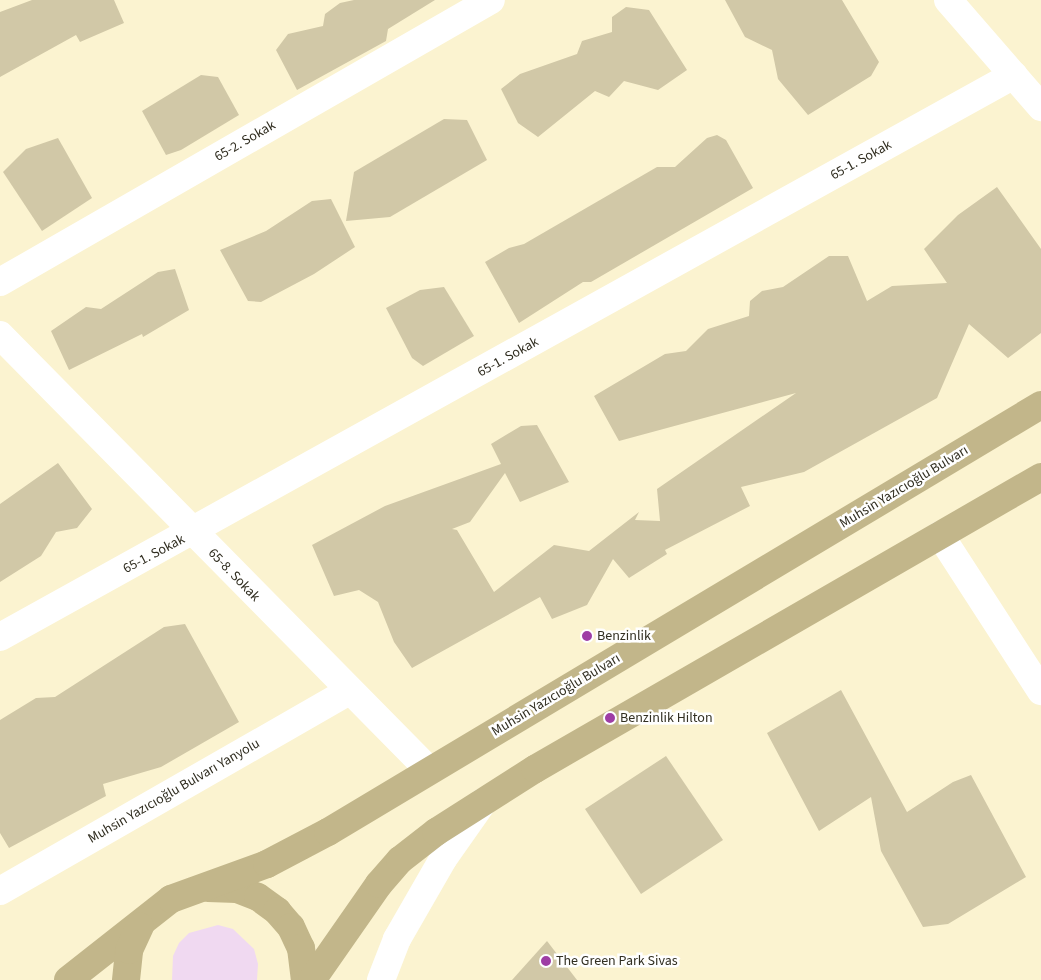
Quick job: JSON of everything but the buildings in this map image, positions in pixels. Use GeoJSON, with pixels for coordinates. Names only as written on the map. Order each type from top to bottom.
{"type":"FeatureCollection","features":[{"type":"Feature","properties":{"kind":"main road","name":"Muhsin Yazıcıoğlu Bulvarı"},"geometry":{"type":"LineString","coordinates":[[68,980],[153,912],[192,890],[267,864],[328,832],[1041,405]]}},
{"type":"Feature","properties":{"kind":"main road"},"geometry":{"type":"LineString","coordinates":[[312,980],[345,929],[400,860],[484,800],[1041,477]]}},
{"type":"Feature","properties":{"kind":"main road","name":"Muhsin Yazıcıoğlu Bulvarı"},"geometry":{"type":"LineString","coordinates":[[192,890],[214,887],[237,889],[258,897],[277,910],[291,927],[301,948],[305,980]]}},
{"type":"Feature","properties":{"kind":"main road","name":"Muhsin Yazıcıoğlu Bulvarı"},"geometry":{"type":"LineString","coordinates":[[126,980],[129,950],[138,929],[153,912]]}},
{"type":"Feature","properties":{"kind":"street","name":"65-2. Sokak"},"geometry":{"type":"LineString","coordinates":[[0,282],[491,0]]}},
{"type":"Feature","properties":{"kind":"street"},"geometry":{"type":"LineString","coordinates":[[948,0],[1041,107]]}},
{"type":"Feature","properties":{"kind":"street","name":"65-1. Sokak"},"geometry":{"type":"LineString","coordinates":[[0,637],[193,533],[1014,75]]}},
{"type":"Feature","properties":{"kind":"street","name":"65-8. Sokak"},"geometry":{"type":"LineString","coordinates":[[0,335],[348,692],[429,770]]}},
{"type":"Feature","properties":{"kind":"street"},"geometry":{"type":"LineString","coordinates":[[940,535],[1041,691]]}},
{"type":"Feature","properties":{"kind":"street","name":"Muhsin Yazıcıoğlu Bulvarı Yanyolu"},"geometry":{"type":"LineString","coordinates":[[0,891],[348,692]]}},
{"type":"Feature","properties":{"kind":"street"},"geometry":{"type":"LineString","coordinates":[[381,980],[397,939],[443,859],[484,800]]}},
{"type":"Feature","properties":{"kind":"shaded area"},"geometry":{"type":"Polygon","coordinates":[[[218,925],[233,929],[254,949],[258,964],[257,980],[172,980],[173,956],[179,943],[189,933],[218,925]]]}},
{"type":"Feature","properties":{"kind":"place","name":"Benzinlik"},"geometry":{"type":"Point","coordinates":[587,636]}},
{"type":"Feature","properties":{"kind":"place","name":"Benzinlik Hilton"},"geometry":{"type":"Point","coordinates":[610,718]}},
{"type":"Feature","properties":{"kind":"place","name":"The Green Park Sivas"},"geometry":{"type":"Point","coordinates":[546,961]}}]}
